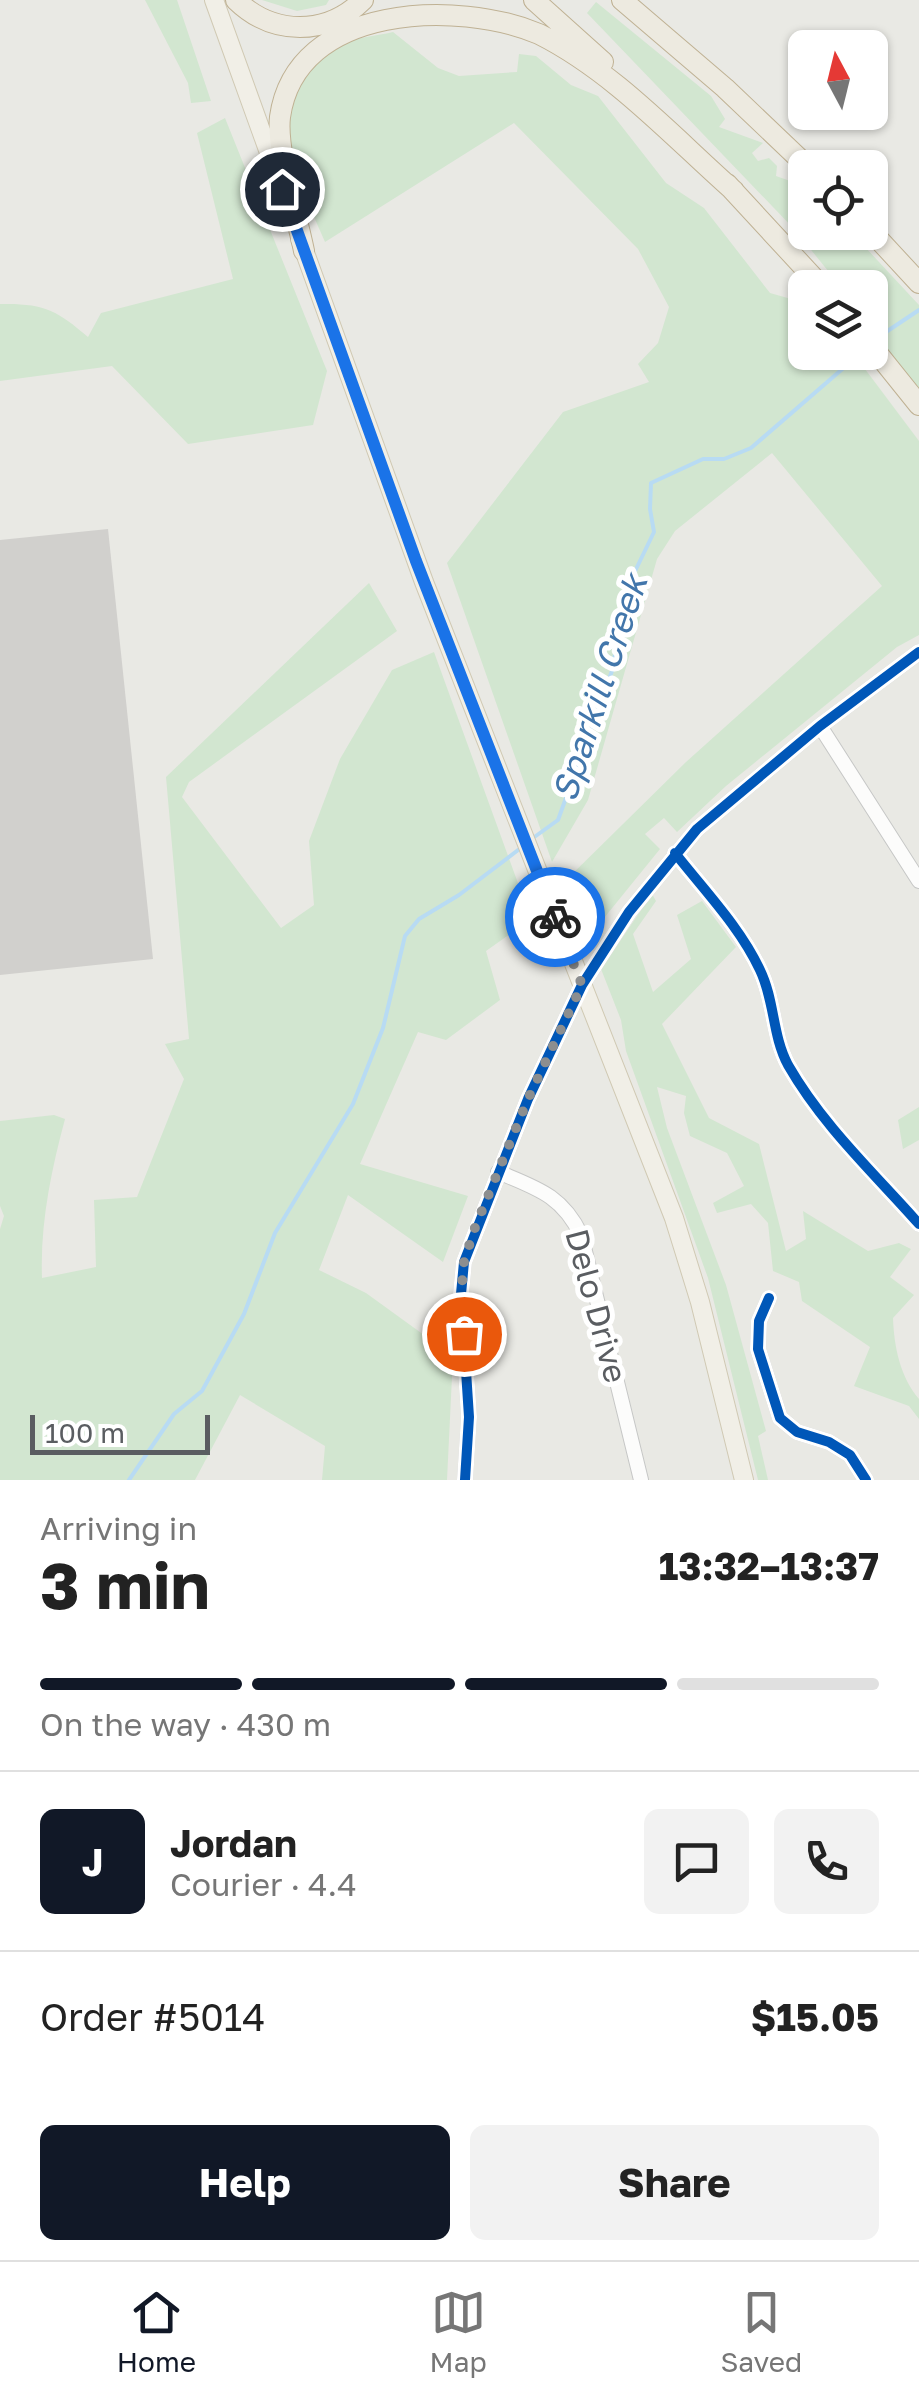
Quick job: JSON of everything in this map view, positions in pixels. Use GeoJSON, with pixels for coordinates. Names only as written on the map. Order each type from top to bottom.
{"type":"FeatureCollection","features":[{"type":"Feature","properties":{"kind":"highway"},"geometry":{"type":"LineString","coordinates":[[236,0],[270,22],[302,28],[333,21],[363,0]]}},
{"type":"Feature","properties":{"kind":"highway"},"geometry":{"type":"LineString","coordinates":[[534,0],[734,191],[806,270]]}},
{"type":"Feature","properties":{"kind":"highway"},"geometry":{"type":"LineString","coordinates":[[622,0],[758,118]]}},
{"type":"Feature","properties":{"kind":"highway"},"geometry":{"type":"LineString","coordinates":[[638,0],[790,150]]}},
{"type":"Feature","properties":{"kind":"highway"},"geometry":{"type":"LineString","coordinates":[[304,251],[280,136],[280,115],[289,89],[309,58],[336,38],[376,20],[409,13],[444,11],[492,17],[558,44],[617,88],[734,191]]}},
{"type":"Feature","properties":{"kind":"highway"},"geometry":{"type":"LineString","coordinates":[[888,249],[919,283]]}},
{"type":"Feature","properties":{"kind":"highway"},"geometry":{"type":"LineString","coordinates":[[888,365],[919,404]]}},
{"type":"Feature","properties":{"kind":"main road"},"geometry":{"type":"LineString","coordinates":[[214,0],[416,561],[681,1238],[744,1480]]}},
{"type":"Feature","properties":{"kind":"street"},"geometry":{"type":"LineString","coordinates":[[465,1480],[470,1418],[461,1294],[464,1262],[528,1099],[582,985],[603,948],[698,829],[820,726],[919,652]]}},
{"type":"Feature","properties":{"kind":"street"},"geometry":{"type":"LineString","coordinates":[[820,726],[919,881]]}},
{"type":"Feature","properties":{"kind":"street"},"geometry":{"type":"LineString","coordinates":[[676,852],[762,972],[776,1040],[789,1066],[857,1160],[919,1224]]}},
{"type":"Feature","properties":{"kind":"street","name":"Delo Drive"},"geometry":{"type":"LineString","coordinates":[[498,1172],[558,1201],[572,1216],[581,1235],[640,1480]]}},
{"type":"Feature","properties":{"kind":"street"},"geometry":{"type":"LineString","coordinates":[[769,1298],[758,1321],[758,1349],[780,1418],[797,1432],[829,1442],[850,1456],[866,1480]]}},
{"type":"Feature","properties":{"kind":"green space"},"geometry":{"type":"Polygon","coordinates":[[[145,0],[177,0],[211,101],[191,103],[188,83],[145,0]]]}},
{"type":"Feature","properties":{"kind":"green space"},"geometry":{"type":"Polygon","coordinates":[[[262,0],[329,0],[326,5],[297,11],[262,0]]]}},
{"type":"Feature","properties":{"kind":"green space"},"geometry":{"type":"Polygon","coordinates":[[[596,2],[711,96],[725,119],[719,127],[763,143],[752,153],[758,161],[769,158],[777,166],[776,176],[788,180],[788,223],[587,13],[596,2]]]}},
{"type":"Feature","properties":{"kind":"green space"},"geometry":{"type":"Polygon","coordinates":[[[393,32],[438,68],[459,76],[517,72],[519,54],[536,56],[571,85],[598,96],[666,183],[704,208],[770,293],[788,298],[788,370],[866,370],[919,441],[919,635],[897,647],[726,786],[677,832],[664,818],[645,834],[660,849],[587,939],[560,886],[686,762],[882,586],[772,453],[675,531],[657,559],[588,800],[552,862],[447,563],[563,412],[649,382],[638,364],[658,343],[669,307],[638,249],[514,123],[325,242],[295,170],[290,114],[307,71],[332,48],[393,32]]]}},
{"type":"Feature","properties":{"kind":"green space"},"geometry":{"type":"Polygon","coordinates":[[[225,118],[327,371],[313,425],[188,444],[112,366],[0,381],[0,304],[48,310],[88,337],[101,313],[233,279],[197,133],[225,118]]]}},
{"type":"Feature","properties":{"kind":"green space"},"geometry":{"type":"Polygon","coordinates":[[[811,250],[868,250],[886,270],[827,270],[811,250]]]}},
{"type":"Feature","properties":{"kind":"green space"},"geometry":{"type":"Polygon","coordinates":[[[888,272],[919,305],[919,392],[888,350],[888,272]]]}},
{"type":"Feature","properties":{"kind":"green space"},"geometry":{"type":"Polygon","coordinates":[[[369,583],[397,631],[189,782],[182,797],[281,928],[314,905],[309,841],[340,759],[392,670],[434,652],[531,919],[486,951],[500,1000],[446,1040],[418,1032],[360,1164],[468,1196],[443,1262],[348,1195],[319,1270],[366,1293],[453,1356],[447,1480],[322,1480],[325,1446],[240,1395],[195,1480],[0,1480],[0,1229],[4,1216],[0,1206],[0,1121],[54,1115],[65,1119],[48,1198],[42,1278],[96,1267],[94,1200],[137,1197],[184,1079],[165,1044],[189,1039],[166,777],[369,583]]]}},
{"type":"Feature","properties":{"kind":"green space"},"geometry":{"type":"Polygon","coordinates":[[[652,894],[656,901],[633,934],[653,992],[691,959],[677,915],[702,901],[736,947],[662,1024],[709,1118],[759,1144],[786,1251],[806,1239],[803,1211],[868,1251],[899,1243],[911,1249],[890,1277],[914,1295],[893,1318],[899,1361],[919,1399],[919,1419],[909,1406],[854,1386],[870,1347],[802,1301],[799,1282],[773,1271],[768,1223],[751,1204],[717,1213],[713,1203],[744,1186],[727,1153],[690,1136],[684,1113],[686,1096],[657,1087],[667,1128],[726,1285],[766,1431],[758,1436],[768,1480],[758,1480],[708,1278],[626,1051],[621,1020],[601,969],[652,894]]]}},
{"type":"Feature","properties":{"kind":"green space"},"geometry":{"type":"Polygon","coordinates":[[[919,1107],[919,1140],[903,1149],[898,1120],[919,1107]]]}},
{"type":"Feature","properties":{"kind":"building"},"geometry":{"type":"Polygon","coordinates":[[[108,529],[153,959],[0,975],[0,540],[108,529]]]}},
{"type":"Feature","properties":{"kind":"waterway","name":"Sparkill Creek"},"geometry":{"type":"LineString","coordinates":[[888,331],[919,310]]}},
{"type":"Feature","properties":{"kind":"waterway","name":"Sparkill Creek"},"geometry":{"type":"LineString","coordinates":[[533,838],[558,820],[613,668],[623,596],[654,532],[651,483],[703,459],[724,459],[751,448],[841,370]]}},
{"type":"Feature","properties":{"kind":"waterway","name":"Sparkill Creek"},"geometry":{"type":"LineString","coordinates":[[129,1480],[174,1414],[202,1391],[244,1314],[275,1233],[353,1104],[383,1028],[405,936],[419,919],[459,895],[522,847]]}},
{"type":"Feature","properties":{"kind":"cycle path"},"geometry":{"type":"LineString","coordinates":[[465,1480],[469,1417],[461,1294],[464,1262],[528,1099],[582,985],[629,912],[697,829],[820,726],[919,652]]}},
{"type":"Feature","properties":{"kind":"cycle path"},"geometry":{"type":"LineString","coordinates":[[675,853],[752,954],[765,982],[783,1054],[802,1087],[849,1148],[919,1224]]}},
{"type":"Feature","properties":{"kind":"cycle path"},"geometry":{"type":"LineString","coordinates":[[769,1298],[759,1321],[758,1349],[780,1418],[797,1432],[829,1442],[850,1455],[866,1480]]}},
{"type":"Feature","properties":{"kind":"way so far"},"geometry":{"type":"LineString","coordinates":[[464,1334],[464,1262],[474,1230],[528,1099],[582,985],[555,917]]}},
{"type":"Feature","properties":{"kind":"route"},"geometry":{"type":"LineString","coordinates":[[282,189],[416,561],[555,917]]}}]}
